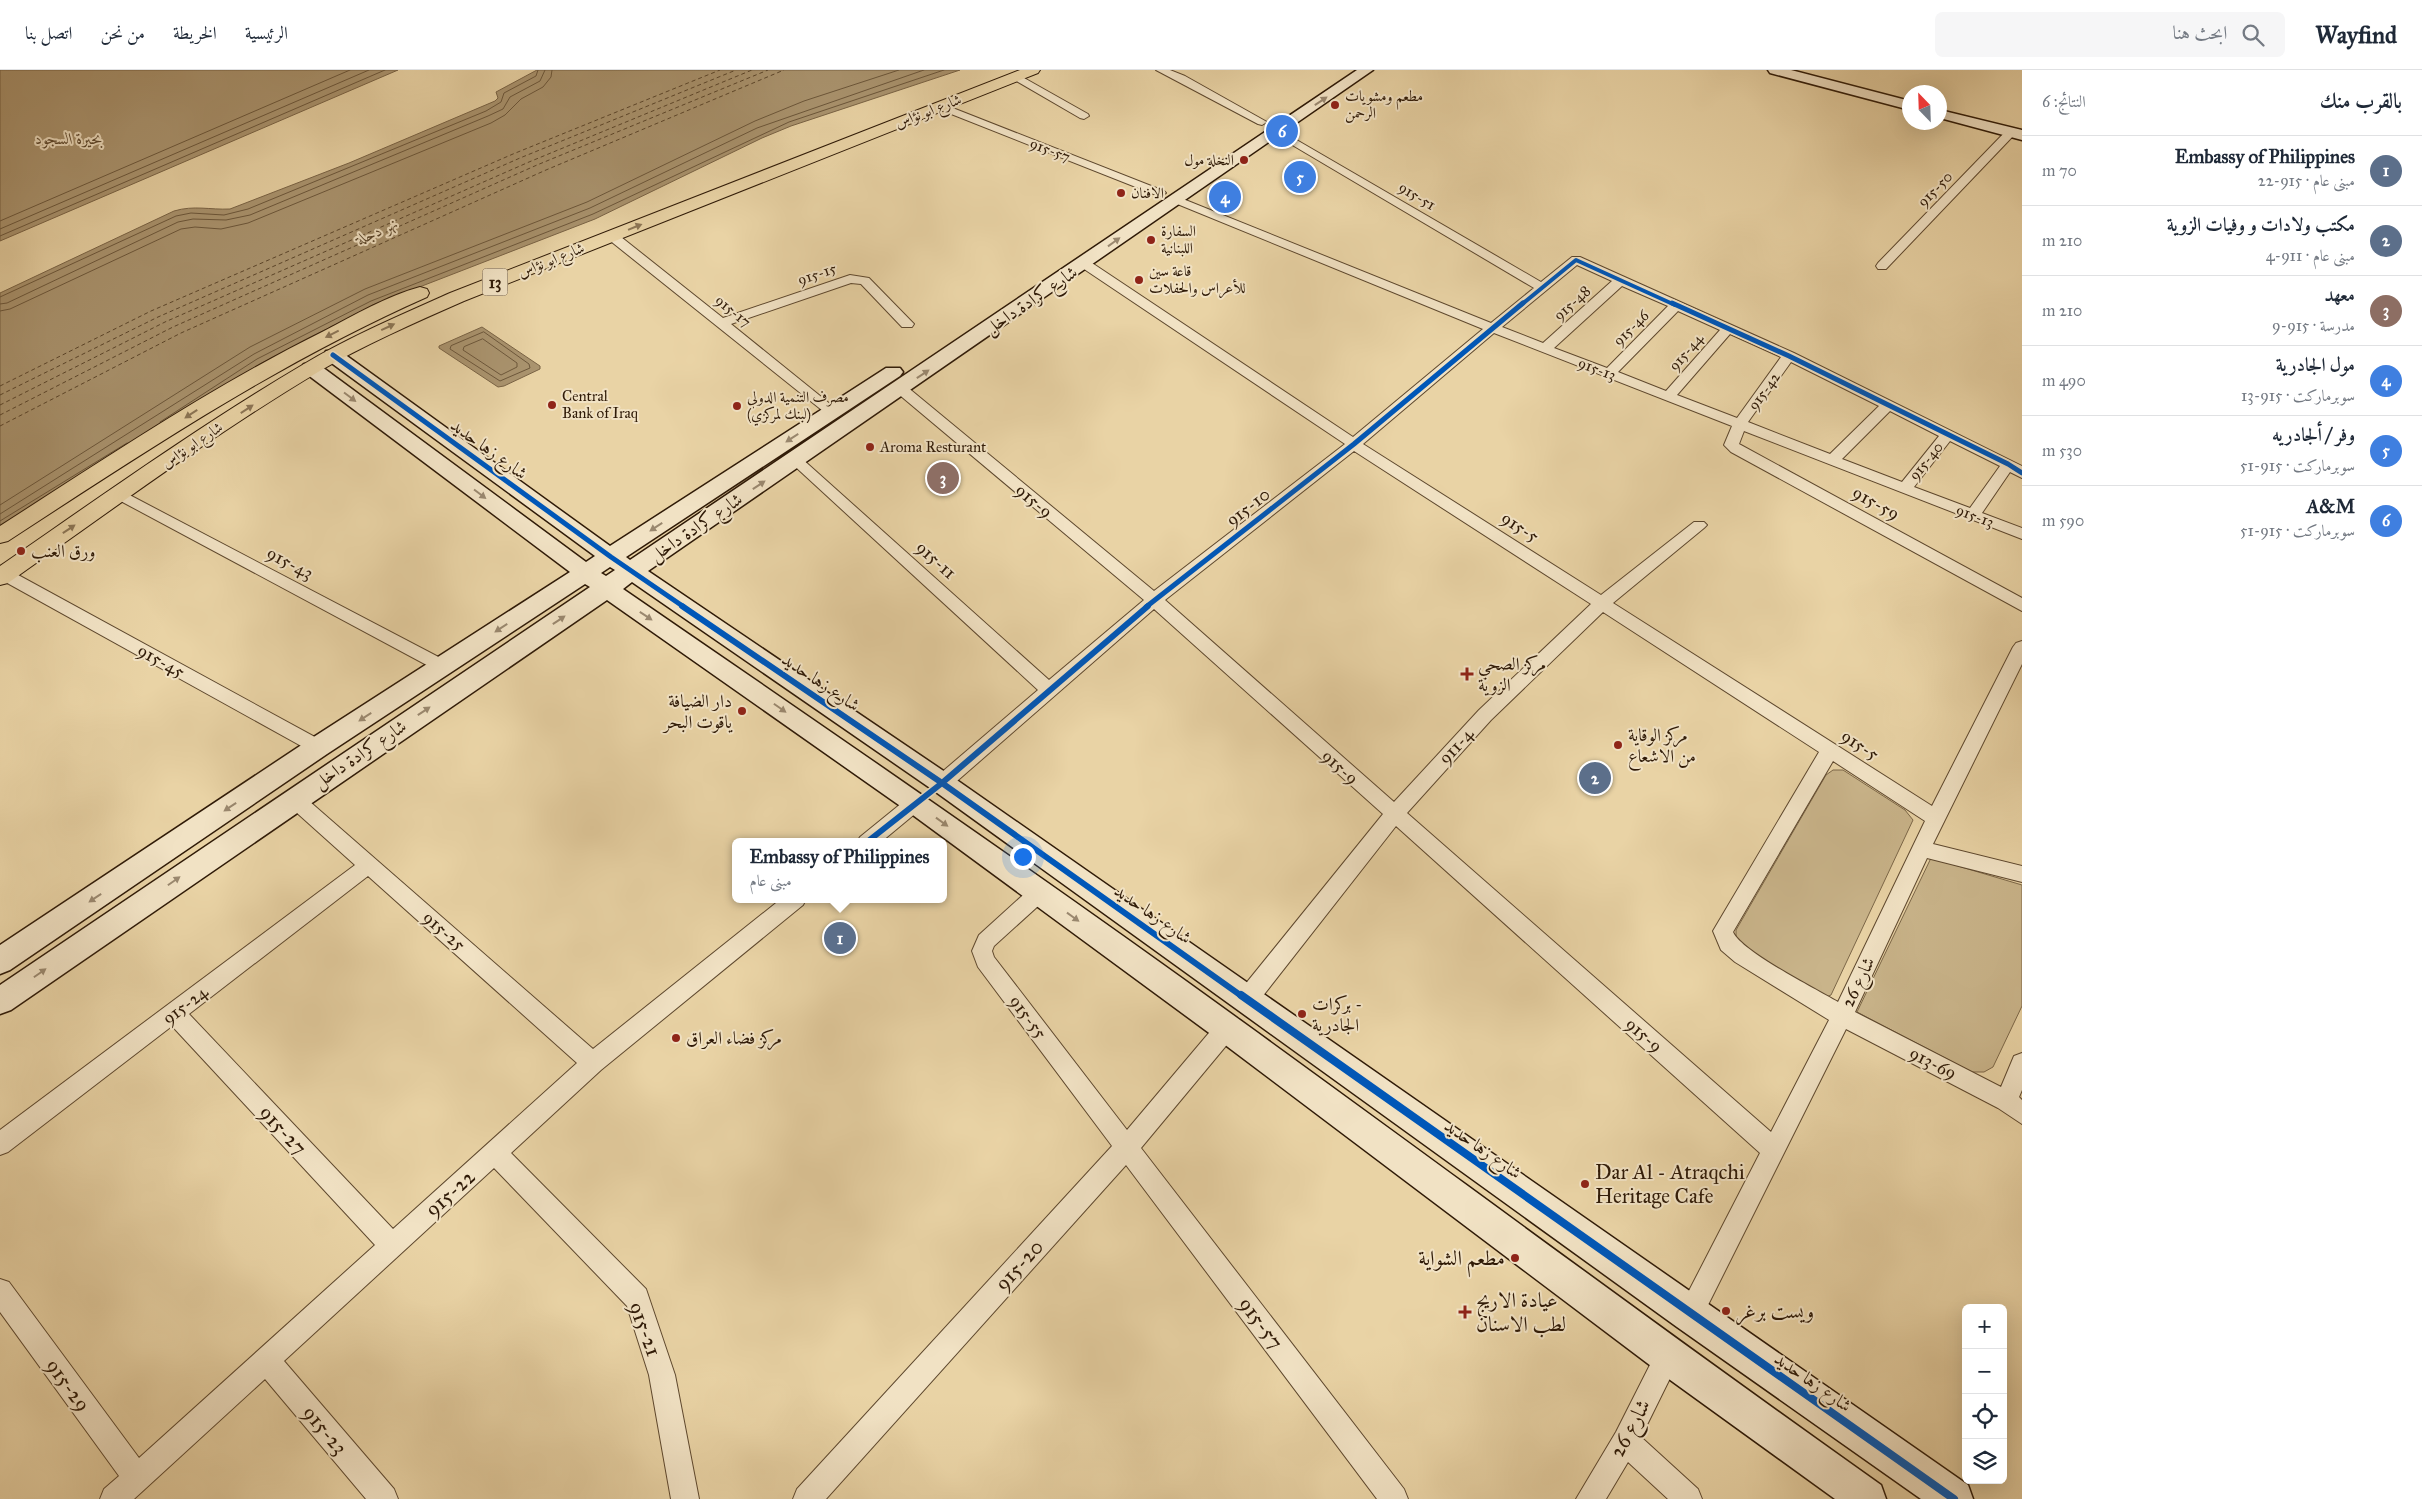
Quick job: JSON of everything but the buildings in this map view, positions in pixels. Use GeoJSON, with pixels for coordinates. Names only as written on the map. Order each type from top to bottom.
{"type":"FeatureCollection","features":[{"type":"Feature","properties":{"kind":"main road","name":"شارع ابو نؤاس"},"geometry":{"type":"LineString","coordinates":[[504,260],[742,170],[995,70]]}},
{"type":"Feature","properties":{"kind":"main road","name":"شارع ابو نؤاس"},"geometry":{"type":"LineString","coordinates":[[2,576],[310,368],[333,355],[409,318],[1025,73]]}},
{"type":"Feature","properties":{"kind":"main road","name":"شارع ابو نؤاس"},"geometry":{"type":"LineString","coordinates":[[0,536],[225,394],[298,352],[368,315],[440,284]]}},
{"type":"Feature","properties":{"kind":"street","name":"915-51"},"geometry":{"type":"LineString","coordinates":[[1161,70],[1181,78],[1269,126],[1542,288]]}},
{"type":"Feature","properties":{"kind":"street","name":"شارع كرادة داخل"},"geometry":{"type":"LineString","coordinates":[[0,1001],[294,799],[833,412],[1061,261],[1167,196],[1269,126],[1342,70]]}},
{"type":"Feature","properties":{"kind":"street","name":"شارع كرادة داخل"},"geometry":{"type":"LineString","coordinates":[[1269,126],[1366,70]]}},
{"type":"Feature","properties":{"kind":"street"},"geometry":{"type":"LineString","coordinates":[[1775,70],[1902,104]]}},
{"type":"Feature","properties":{"kind":"street"},"geometry":{"type":"LineString","coordinates":[[1806,70],[1902,95]]}},
{"type":"Feature","properties":{"kind":"street"},"geometry":{"type":"LineString","coordinates":[[1025,73],[1084,116]]}},
{"type":"Feature","properties":{"kind":"street","name":"915-57"},"geometry":{"type":"LineString","coordinates":[[940,106],[1167,196]]}},
{"type":"Feature","properties":{"kind":"street"},"geometry":{"type":"LineString","coordinates":[[1947,106],[2018,131]]}},
{"type":"Feature","properties":{"kind":"street"},"geometry":{"type":"LineString","coordinates":[[1947,116],[2018,131]]}},
{"type":"Feature","properties":{"kind":"street","name":"915-50"},"geometry":{"type":"LineString","coordinates":[[1882,266],[2018,131]]}},
{"type":"Feature","properties":{"kind":"street","name":"شارع كرادة داخل"},"geometry":{"type":"LineString","coordinates":[[621,564],[795,460],[896,393],[1082,266],[1167,196]]}},
{"type":"Feature","properties":{"kind":"street","name":"915-13"},"geometry":{"type":"LineString","coordinates":[[1167,196],[1608,374],[2022,534]]}},
{"type":"Feature","properties":{"kind":"street","name":"915-17"},"geometry":{"type":"LineString","coordinates":[[612,236],[833,412]]}},
{"type":"Feature","properties":{"kind":"street","name":"915-10"},"geometry":{"type":"LineString","coordinates":[[942,783],[1154,600],[1354,444],[1576,260],[1621,280]]}},
{"type":"Feature","properties":{"kind":"street"},"geometry":{"type":"LineString","coordinates":[[1061,261],[1082,266]]}},
{"type":"Feature","properties":{"kind":"street","name":"915-5"},"geometry":{"type":"LineString","coordinates":[[1082,266],[1354,444],[1936,818]]}},
{"type":"Feature","properties":{"kind":"street","name":"915-15"},"geometry":{"type":"LineString","coordinates":[[722,323],[850,279],[858,279],[865,282],[907,324]]}},
{"type":"Feature","properties":{"kind":"street"},"geometry":{"type":"LineString","coordinates":[[1621,280],[1789,356],[2022,472]]}},
{"type":"Feature","properties":{"kind":"street","name":"915-48"},"geometry":{"type":"LineString","coordinates":[[1545,349],[1621,280]]}},
{"type":"Feature","properties":{"kind":"street","name":"915-46"},"geometry":{"type":"LineString","coordinates":[[1608,374],[1676,306]]}},
{"type":"Feature","properties":{"kind":"street","name":"915-44"},"geometry":{"type":"LineString","coordinates":[[1668,397],[1728,329]]}},
{"type":"Feature","properties":{"kind":"street","name":"شارع زها حديد"},"geometry":{"type":"LineString","coordinates":[[333,355],[621,564],[942,783],[1954,1499]]}},
{"type":"Feature","properties":{"kind":"street","name":"915-42"},"geometry":{"type":"LineString","coordinates":[[1740,425],[1789,356]]}},
{"type":"Feature","properties":{"kind":"street"},"geometry":{"type":"LineString","coordinates":[[310,368],[596,581],[915,802],[1040,892],[1227,1028],[1668,1356],[1867,1499]]}},
{"type":"Feature","properties":{"kind":"street"},"geometry":{"type":"LineString","coordinates":[[872,387],[896,393]]}},
{"type":"Feature","properties":{"kind":"street","name":"915-9"},"geometry":{"type":"LineString","coordinates":[[896,393],[1154,600],[1774,1150]]}},
{"type":"Feature","properties":{"kind":"street"},"geometry":{"type":"LineString","coordinates":[[1832,461],[1888,405]]}},
{"type":"Feature","properties":{"kind":"street","name":"915-59"},"geometry":{"type":"LineString","coordinates":[[1740,425],[1731,439],[1732,445],[1736,449],[2022,605]]}},
{"type":"Feature","properties":{"kind":"street","name":"915-40"},"geometry":{"type":"LineString","coordinates":[[1904,489],[1948,434]]}},
{"type":"Feature","properties":{"kind":"street","name":"915-11"},"geometry":{"type":"LineString","coordinates":[[795,460],[1049,690]]}},
{"type":"Feature","properties":{"kind":"street"},"geometry":{"type":"LineString","coordinates":[[1973,515],[2008,464]]}},
{"type":"Feature","properties":{"kind":"street","name":"915-43"},"geometry":{"type":"LineString","coordinates":[[120,495],[442,666]]}},
{"type":"Feature","properties":{"kind":"street","name":"911-4"},"geometry":{"type":"LineString","coordinates":[[1247,999],[1394,814],[1485,714],[1602,603],[1699,525]]}},
{"type":"Feature","properties":{"kind":"street","name":"915-45"},"geometry":{"type":"LineString","coordinates":[[2,576],[318,747]]}},
{"type":"Feature","properties":{"kind":"street","name":"شارع كرادة داخل"},"geometry":{"type":"LineString","coordinates":[[0,962],[318,747],[442,666],[596,581]]}},
{"type":"Feature","properties":{"kind":"street","name":"شارع 26"},"geometry":{"type":"LineString","coordinates":[[1690,1314],[1842,1016],[1923,849],[1936,818],[2022,647]]}},
{"type":"Feature","properties":{"kind":"street"},"geometry":{"type":"LineString","coordinates":[[1830,749],[1723,931],[1728,944],[1742,956],[1842,1016]]}},
{"type":"Feature","properties":{"kind":"street"},"geometry":{"type":"LineString","coordinates":[[872,838],[915,802],[942,783]]}},
{"type":"Feature","properties":{"kind":"street","name":"915-25"},"geometry":{"type":"LineString","coordinates":[[294,799],[593,1063]]}},
{"type":"Feature","properties":{"kind":"street"},"geometry":{"type":"LineString","coordinates":[[1923,849],[2022,874]]}},
{"type":"Feature","properties":{"kind":"street","name":"915-24"},"geometry":{"type":"LineString","coordinates":[[0,1144],[369,865]]}},
{"type":"Feature","properties":{"kind":"street","name":"915-55"},"geometry":{"type":"LineString","coordinates":[[1040,892],[986,942],[982,951],[985,961],[1127,1147]]}},
{"type":"Feature","properties":{"kind":"street","name":"915-22"},"geometry":{"type":"LineString","coordinates":[[114,1499],[593,1063],[791,903]]}},
{"type":"Feature","properties":{"kind":"street","name":"915-27"},"geometry":{"type":"LineString","coordinates":[[174,1013],[392,1246]]}},
{"type":"Feature","properties":{"kind":"street","name":"913-69"},"geometry":{"type":"LineString","coordinates":[[1842,1016],[2014,1107]]}},
{"type":"Feature","properties":{"kind":"street","name":"915-20"},"geometry":{"type":"LineString","coordinates":[[807,1499],[1127,1147],[1227,1028]]}},
{"type":"Feature","properties":{"kind":"street"},"geometry":{"type":"LineString","coordinates":[[2014,1107],[2022,1063]]}},
{"type":"Feature","properties":{"kind":"street","name":"915-57"},"geometry":{"type":"LineString","coordinates":[[1127,1147],[1394,1499]]}},
{"type":"Feature","properties":{"kind":"street","name":"915-21"},"geometry":{"type":"LineString","coordinates":[[495,1153],[636,1298],[662,1375],[685,1499]]}},
{"type":"Feature","properties":{"kind":"street","name":"915-29"},"geometry":{"type":"LineString","coordinates":[[0,1292],[136,1478]]}},
{"type":"Feature","properties":{"kind":"street","name":"شارع 26"},"geometry":{"type":"LineString","coordinates":[[1590,1499],[1625,1441],[1668,1356]]}},
{"type":"Feature","properties":{"kind":"street","name":"915-23"},"geometry":{"type":"LineString","coordinates":[[266,1360],[384,1499]]}},
{"type":"Feature","properties":{"kind":"street"},"geometry":{"type":"LineString","coordinates":[[1625,1441],[1688,1499]]}},
{"type":"Feature","properties":{"kind":"shaded area"},"geometry":{"type":"Polygon","coordinates":[[[1833,770],[1843,770],[1905,810],[1913,820],[1831,995],[1824,998],[1736,941],[1736,930],[1826,775],[1833,770]]]}},
{"type":"Feature","properties":{"kind":"shaded area"},"geometry":{"type":"Polygon","coordinates":[[[1931,858],[2022,885],[2022,1006],[1993,1067],[1984,1072],[1972,1072],[1857,1012],[1931,858]]]}},
{"type":"Feature","properties":{"kind":"water","name":"بحيرة السجود"},"geometry":{"type":"Polygon","coordinates":[[[0,70],[398,70],[0,241],[0,70]]]}},
{"type":"Feature","properties":{"kind":"water","name":"نهر دجلة"},"geometry":{"type":"Polygon","coordinates":[[[537,70],[960,70],[791,126],[762,138],[595,219],[373,305],[260,364],[0,527],[0,293],[174,211],[195,208],[230,209],[349,163],[495,101],[498,98],[496,92],[537,70]]]}},
{"type":"Feature","properties":{"kind":"water"},"geometry":{"type":"Polygon","coordinates":[[[482,327],[540,366],[540,369],[498,387],[439,348],[439,346],[482,327]]]}},
{"type":"Feature","properties":{"kind":"ferry route"},"geometry":{"type":"LineString","coordinates":[[0,386],[151,311],[513,154],[720,70]]}},
{"type":"Feature","properties":{"kind":"ferry route"},"geometry":{"type":"LineString","coordinates":[[0,395],[158,317],[520,158],[736,70]]}},
{"type":"Feature","properties":{"kind":"ferry route"},"geometry":{"type":"LineString","coordinates":[[0,405],[165,322],[529,162],[752,70]]}},
{"type":"Feature","properties":{"kind":"ferry route"},"geometry":{"type":"LineString","coordinates":[[0,415],[173,327],[537,165],[768,70]]}},
{"type":"Feature","properties":{"kind":"ferry route"},"geometry":{"type":"LineString","coordinates":[[0,426],[181,333],[546,170],[784,70]]}},
{"type":"Feature","properties":{"kind":"cycle path"},"geometry":{"type":"LineString","coordinates":[[872,838],[942,783],[1154,600],[1354,444],[1418,389],[1576,260],[1789,356],[2008,464],[2022,473]]}},
{"type":"Feature","properties":{"kind":"cycle path"},"geometry":{"type":"LineString","coordinates":[[333,355],[611,557],[942,783],[1954,1499]]}},
{"type":"Feature","properties":{"kind":"place","name":"مطعم ومشويات الرحمن"},"geometry":{"type":"Point","coordinates":[1335,105]}},
{"type":"Feature","properties":{"kind":"place","name":"A&M"},"geometry":{"type":"Point","coordinates":[1282,131]}},
{"type":"Feature","properties":{"kind":"place","name":"النخلة مول"},"geometry":{"type":"Point","coordinates":[1244,160]}},
{"type":"Feature","properties":{"kind":"place","name":"وفر / ألجادريه"},"geometry":{"type":"Point","coordinates":[1300,177]}},
{"type":"Feature","properties":{"kind":"place","name":"الافنان"},"geometry":{"type":"Point","coordinates":[1121,193]}},
{"type":"Feature","properties":{"kind":"place","name":"مول الجادرية"},"geometry":{"type":"Point","coordinates":[1225,197]}},
{"type":"Feature","properties":{"kind":"place","name":"السفارة اللبنانية"},"geometry":{"type":"Point","coordinates":[1151,240]}},
{"type":"Feature","properties":{"kind":"place","name":"قاعة سين للأعراس والحفلات"},"geometry":{"type":"Point","coordinates":[1139,280]}},
{"type":"Feature","properties":{"kind":"place","name":"Central Bank of Iraq"},"geometry":{"type":"Point","coordinates":[552,405]}},
{"type":"Feature","properties":{"kind":"place","name":"مصرف التنمية الدولي (لبنك لمركزي)"},"geometry":{"type":"Point","coordinates":[737,406]}},
{"type":"Feature","properties":{"kind":"place","name":"Aroma Resturant"},"geometry":{"type":"Point","coordinates":[870,447]}},
{"type":"Feature","properties":{"kind":"place","name":"معهد"},"geometry":{"type":"Point","coordinates":[943,478]}},
{"type":"Feature","properties":{"kind":"place","name":"ورق العنب"},"geometry":{"type":"Point","coordinates":[21,551]}},
{"type":"Feature","properties":{"kind":"place","name":"مركز الصحي الزوية"},"geometry":{"type":"Point","coordinates":[1467,674]}},
{"type":"Feature","properties":{"kind":"place","name":"دار الضيافة ياقوت البحر"},"geometry":{"type":"Point","coordinates":[742,711]}},
{"type":"Feature","properties":{"kind":"place","name":"مركز الوقاية من الاشعاع"},"geometry":{"type":"Point","coordinates":[1618,745]}},
{"type":"Feature","properties":{"kind":"place","name":"مكتب ولادات و وفيات الزوية"},"geometry":{"type":"Point","coordinates":[1595,778]}},
{"type":"Feature","properties":{"kind":"place","name":"Embassy of Philippines"},"geometry":{"type":"Point","coordinates":[840,938]}},
{"type":"Feature","properties":{"kind":"place","name":"بركرات - الجادرية"},"geometry":{"type":"Point","coordinates":[1302,1014]}},
{"type":"Feature","properties":{"kind":"place","name":"مركز فضاء العراق"},"geometry":{"type":"Point","coordinates":[676,1038]}},
{"type":"Feature","properties":{"kind":"place","name":"Dar Al - Atraqchi Heritage Cafe"},"geometry":{"type":"Point","coordinates":[1585,1184]}},
{"type":"Feature","properties":{"kind":"place","name":"مطعم الشواية"},"geometry":{"type":"Point","coordinates":[1515,1258]}},
{"type":"Feature","properties":{"kind":"place","name":"ويست برغر"},"geometry":{"type":"Point","coordinates":[1726,1311]}},
{"type":"Feature","properties":{"kind":"place","name":"عيادة الاريج لطب الاسنان"},"geometry":{"type":"Point","coordinates":[1465,1312]}}]}
